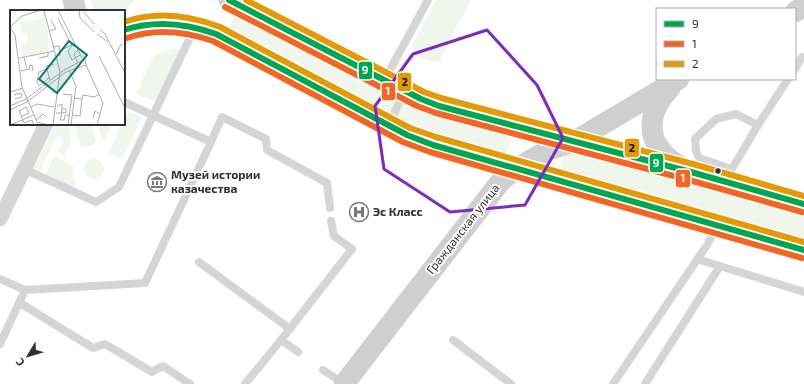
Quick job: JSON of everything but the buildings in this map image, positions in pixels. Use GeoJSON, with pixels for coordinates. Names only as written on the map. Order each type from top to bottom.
{"type":"FeatureCollection","features":[{"type":"Feature","properties":{"kind":"main road"},"geometry":{"type":"LineString","coordinates":[[72,0],[76,10]]}},
{"type":"Feature","properties":{"kind":"main road"},"geometry":{"type":"LineString","coordinates":[[229,0],[386,81],[439,106],[691,172],[728,175],[804,204]]}},
{"type":"Feature","properties":{"kind":"main road"},"geometry":{"type":"LineString","coordinates":[[126,29],[158,23],[194,27],[216,34],[388,125],[433,145],[804,250]]}},
{"type":"Feature","properties":{"kind":"main road","name":"Гражданская улица"},"geometry":{"type":"LineString","coordinates":[[344,384],[496,187],[516,168],[546,151],[573,142],[677,80]]}},
{"type":"Feature","properties":{"kind":"main road","name":"Гражданская улица"},"geometry":{"type":"LineString","coordinates":[[678,80],[659,100],[655,110],[652,131],[656,144],[664,154],[673,162],[691,172]]}},
{"type":"Feature","properties":{"kind":"street"},"geometry":{"type":"LineString","coordinates":[[0,219],[46,125]]}},
{"type":"Feature","properties":{"kind":"lane"},"geometry":{"type":"LineString","coordinates":[[386,81],[391,68],[428,0]]}},
{"type":"Feature","properties":{"kind":"lane"},"geometry":{"type":"LineString","coordinates":[[24,169],[96,202],[119,187],[194,27]]}},
{"type":"Feature","properties":{"kind":"lane"},"geometry":{"type":"LineString","coordinates":[[796,67],[802,58]]}},
{"type":"Feature","properties":{"kind":"lane"},"geometry":{"type":"LineString","coordinates":[[758,125],[736,114],[716,119],[695,139],[696,150],[699,158],[728,175],[787,80]]}},
{"type":"Feature","properties":{"kind":"lane"},"geometry":{"type":"LineString","coordinates":[[388,125],[406,91]]}},
{"type":"Feature","properties":{"kind":"lane"},"geometry":{"type":"LineString","coordinates":[[125,102],[211,142]]}},
{"type":"Feature","properties":{"kind":"lane"},"geometry":{"type":"LineString","coordinates":[[0,279],[25,290],[144,283],[222,117],[266,139],[267,150],[327,183],[330,208]]}},
{"type":"Feature","properties":{"kind":"lane"},"geometry":{"type":"LineString","coordinates":[[245,384],[352,249],[334,236],[331,221]]}},
{"type":"Feature","properties":{"kind":"lane"},"geometry":{"type":"LineString","coordinates":[[613,384],[707,245],[717,225]]}},
{"type":"Feature","properties":{"kind":"lane"},"geometry":{"type":"LineString","coordinates":[[697,260],[804,292]]}},
{"type":"Feature","properties":{"kind":"lane"},"geometry":{"type":"LineString","coordinates":[[199,262],[290,329]]}},
{"type":"Feature","properties":{"kind":"lane"},"geometry":{"type":"LineString","coordinates":[[645,384],[720,266]]}},
{"type":"Feature","properties":{"kind":"lane"},"geometry":{"type":"LineString","coordinates":[[0,344],[25,290]]}},
{"type":"Feature","properties":{"kind":"lane"},"geometry":{"type":"LineString","coordinates":[[20,303],[92,348],[105,344],[152,372],[163,366],[190,384]]}},
{"type":"Feature","properties":{"kind":"lane"},"geometry":{"type":"LineString","coordinates":[[281,340],[298,352]]}},
{"type":"Feature","properties":{"kind":"lane"},"geometry":{"type":"LineString","coordinates":[[453,340],[511,384]]}},
{"type":"Feature","properties":{"kind":"lane"},"geometry":{"type":"LineString","coordinates":[[323,370],[344,384]]}},
{"type":"Feature","properties":{"kind":"highlighted area"},"geometry":{"type":"Polygon","coordinates":[[[487,30],[537,85],[563,138],[525,205],[450,212],[384,169],[375,106],[413,54],[487,30]]]}},
{"type":"Feature","properties":{"kind":"shaded area"},"geometry":{"type":"Polygon","coordinates":[[[91,0],[135,0],[124,10],[94,10],[91,0]]]}},
{"type":"Feature","properties":{"kind":"shaded area"},"geometry":{"type":"Polygon","coordinates":[[[436,0],[471,0],[439,61],[430,61],[419,57],[412,46],[436,0]]]}},
{"type":"Feature","properties":{"kind":"shaded area"},"geometry":{"type":"Polygon","coordinates":[[[237,11],[510,134],[511,140],[508,149],[503,157],[434,138],[227,32],[237,11]]]}},
{"type":"Feature","properties":{"kind":"shaded area"},"geometry":{"type":"Polygon","coordinates":[[[176,48],[180,49],[157,103],[136,94],[154,55],[176,48]]]}},
{"type":"Feature","properties":{"kind":"shaded area"},"geometry":{"type":"Polygon","coordinates":[[[128,111],[142,117],[122,159],[109,152],[122,125],[125,125],[125,118],[128,111]]]}},
{"type":"Feature","properties":{"kind":"shaded area"},"geometry":{"type":"Polygon","coordinates":[[[55,125],[68,125],[71,143],[64,155],[58,151],[64,139],[58,135],[40,171],[34,167],[55,125]]]}},
{"type":"Feature","properties":{"kind":"shaded area"},"geometry":{"type":"Polygon","coordinates":[[[74,125],[92,125],[96,140],[93,146],[81,147],[74,125]]]}},
{"type":"Feature","properties":{"kind":"shaded area"},"geometry":{"type":"Polygon","coordinates":[[[98,125],[112,125],[105,140],[101,138],[98,125]]]}},
{"type":"Feature","properties":{"kind":"shaded area"},"geometry":{"type":"Polygon","coordinates":[[[573,151],[804,216],[804,244],[567,176],[561,168],[564,155],[573,151]]]}},
{"type":"Feature","properties":{"kind":"shaded area"},"geometry":{"type":"Polygon","coordinates":[[[54,156],[73,166],[72,174],[76,184],[74,189],[45,176],[54,156]]]}},
{"type":"Feature","properties":{"kind":"shaded area"},"geometry":{"type":"Polygon","coordinates":[[[94,159],[101,162],[104,169],[101,176],[94,179],[87,176],[84,169],[87,162],[94,159]]]}},
{"type":"Feature","properties":{"kind":"transit line","name":"9"},"geometry":{"type":"LineString","coordinates":[[229,0],[421,99],[439,106],[691,172],[804,204]]}},
{"type":"Feature","properties":{"kind":"transit line","name":"2"},"geometry":{"type":"LineString","coordinates":[[246,0],[424,92],[441,98],[693,164],[804,196]]}},
{"type":"Feature","properties":{"kind":"transit line","name":"1"},"geometry":{"type":"LineString","coordinates":[[225,7],[417,106],[436,113],[689,180],[802,212]]}},
{"type":"Feature","properties":{"kind":"transit line","name":"2"},"geometry":{"type":"LineString","coordinates":[[125,22],[148,16],[172,16],[184,17],[208,23],[220,27],[410,128],[436,137],[804,242]]}},
{"type":"Feature","properties":{"kind":"transit line","name":"9"},"geometry":{"type":"LineString","coordinates":[[125,30],[147,25],[170,24],[204,30],[216,34],[407,135],[433,145],[804,250]]}},
{"type":"Feature","properties":{"kind":"transit line","name":"1"},"geometry":{"type":"LineString","coordinates":[[127,38],[149,33],[170,32],[191,35],[213,41],[403,142],[430,152],[802,258]]}},
{"type":"Feature","properties":{"kind":"place","name":"Музей истории казачества"},"geometry":{"type":"Point","coordinates":[157,182]}},
{"type":"Feature","properties":{"kind":"place","name":"Эс Класс"},"geometry":{"type":"Point","coordinates":[359,212]}}]}
